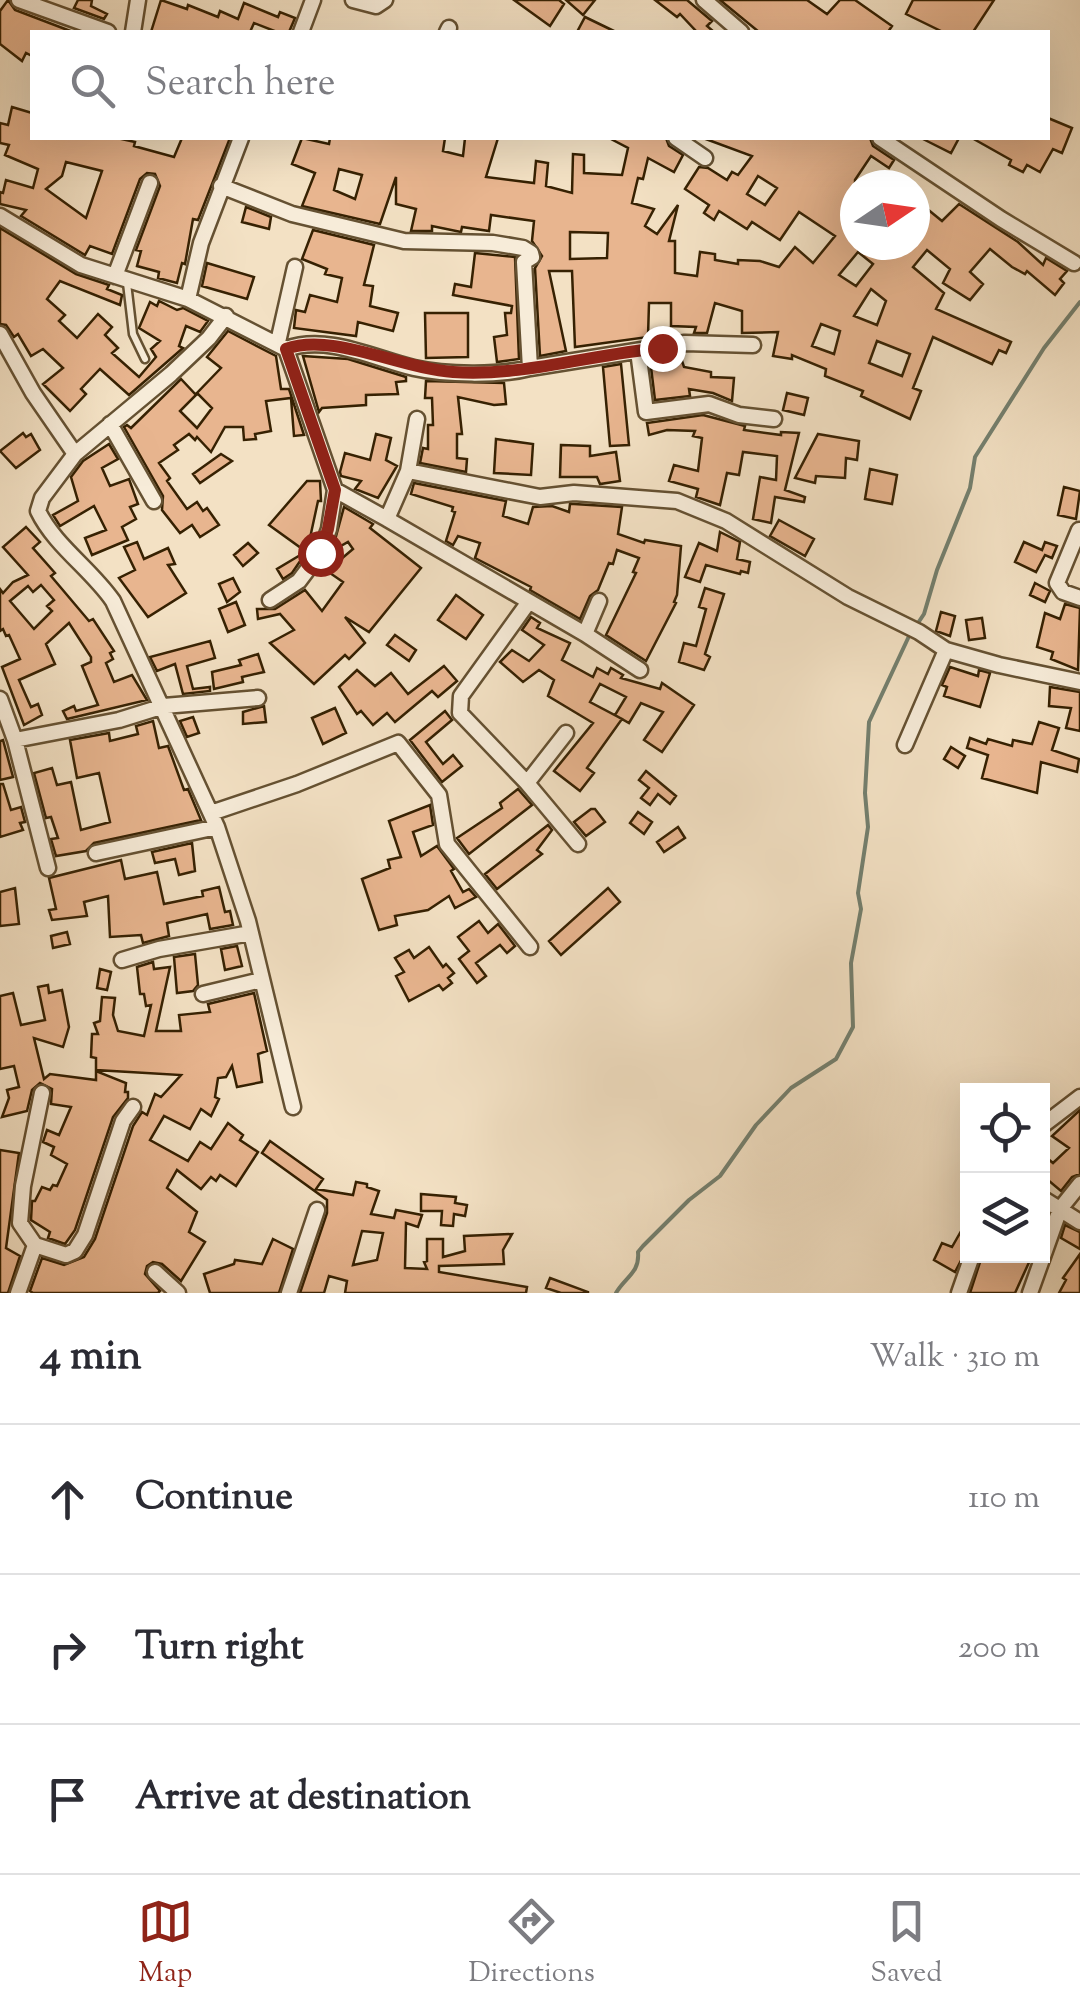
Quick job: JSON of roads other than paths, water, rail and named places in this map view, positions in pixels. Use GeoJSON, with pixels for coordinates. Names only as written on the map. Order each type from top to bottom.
{"type":"FeatureCollection","features":[{"type":"Feature","properties":{"kind":"street"},"geometry":{"type":"LineString","coordinates":[[18,0],[102,30]]}},
{"type":"Feature","properties":{"kind":"street"},"geometry":{"type":"LineString","coordinates":[[133,30],[138,0]]}},
{"type":"Feature","properties":{"kind":"street"},"geometry":{"type":"LineString","coordinates":[[302,30],[312,0]]}},
{"type":"Feature","properties":{"kind":"street"},"geometry":{"type":"LineString","coordinates":[[354,0],[376,6],[385,0]]}},
{"type":"Feature","properties":{"kind":"street"},"geometry":{"type":"LineString","coordinates":[[704,0],[739,30]]}},
{"type":"Feature","properties":{"kind":"street"},"geometry":{"type":"LineString","coordinates":[[188,298],[201,242],[239,140]]}},
{"type":"Feature","properties":{"kind":"street"},"geometry":{"type":"LineString","coordinates":[[679,140],[705,158]]}},
{"type":"Feature","properties":{"kind":"street"},"geometry":{"type":"LineString","coordinates":[[883,140],[1074,263]]}},
{"type":"Feature","properties":{"kind":"street"},"geometry":{"type":"LineString","coordinates":[[120,278],[150,182]]}},
{"type":"Feature","properties":{"kind":"street"},"geometry":{"type":"LineString","coordinates":[[221,186],[292,214],[404,242],[493,243],[528,250],[532,257],[524,262],[530,368]]}},
{"type":"Feature","properties":{"kind":"street"},"geometry":{"type":"LineString","coordinates":[[0,216],[68,259],[188,298],[282,346],[324,343],[419,369],[457,373],[530,368],[685,343],[752,345]]}},
{"type":"Feature","properties":{"kind":"street"},"geometry":{"type":"LineString","coordinates":[[270,600],[298,581],[320,553],[335,490],[282,346],[294,267]]}},
{"type":"Feature","properties":{"kind":"street"},"geometry":{"type":"LineString","coordinates":[[226,316],[171,374],[75,454],[42,498],[38,510],[46,526],[113,601],[214,820],[250,932],[293,1107]]}},
{"type":"Feature","properties":{"kind":"street"},"geometry":{"type":"LineString","coordinates":[[0,334],[33,393],[75,454]]}},
{"type":"Feature","properties":{"kind":"street"},"geometry":{"type":"LineString","coordinates":[[638,350],[646,412],[709,404],[740,415],[774,418]]}},
{"type":"Feature","properties":{"kind":"street"},"geometry":{"type":"LineString","coordinates":[[387,519],[408,471],[418,419]]}},
{"type":"Feature","properties":{"kind":"street"},"geometry":{"type":"LineString","coordinates":[[110,424],[154,501]]}},
{"type":"Feature","properties":{"kind":"street"},"geometry":{"type":"LineString","coordinates":[[408,471],[540,497],[574,492],[620,499],[649,498],[703,510],[946,650],[1080,682]]}},
{"type":"Feature","properties":{"kind":"street"},"geometry":{"type":"LineString","coordinates":[[335,490],[585,634],[640,670]]}},
{"type":"Feature","properties":{"kind":"street"},"geometry":{"type":"LineString","coordinates":[[1080,530],[1056,584],[1063,592],[1080,598]]}},
{"type":"Feature","properties":{"kind":"street"},"geometry":{"type":"LineString","coordinates":[[585,634],[599,600]]}},
{"type":"Feature","properties":{"kind":"street"},"geometry":{"type":"LineString","coordinates":[[528,603],[461,696],[458,706],[464,720],[527,783],[578,844]]}},
{"type":"Feature","properties":{"kind":"street"},"geometry":{"type":"LineString","coordinates":[[905,745],[946,650]]}},
{"type":"Feature","properties":{"kind":"street"},"geometry":{"type":"LineString","coordinates":[[15,740],[119,720],[164,706],[258,698]]}},
{"type":"Feature","properties":{"kind":"street"},"geometry":{"type":"LineString","coordinates":[[0,699],[15,740],[48,868]]}},
{"type":"Feature","properties":{"kind":"street"},"geometry":{"type":"LineString","coordinates":[[527,783],[566,734]]}},
{"type":"Feature","properties":{"kind":"street"},"geometry":{"type":"LineString","coordinates":[[96,854],[214,820],[398,743],[439,795],[444,836],[453,854],[530,947]]}},
{"type":"Feature","properties":{"kind":"street"},"geometry":{"type":"LineString","coordinates":[[122,960],[250,932]]}},
{"type":"Feature","properties":{"kind":"street"},"geometry":{"type":"LineString","coordinates":[[203,994],[262,980]]}},
{"type":"Feature","properties":{"kind":"street"},"geometry":{"type":"LineString","coordinates":[[42,1093],[23,1186],[21,1226],[35,1245],[66,1255],[75,1252],[84,1236],[123,1121],[132,1107]]}},
{"type":"Feature","properties":{"kind":"street"},"geometry":{"type":"LineString","coordinates":[[1050,1120],[1080,1097]]}},
{"type":"Feature","properties":{"kind":"street"},"geometry":{"type":"LineString","coordinates":[[1030,1293],[1060,1209],[1080,1184]]}},
{"type":"Feature","properties":{"kind":"street"},"geometry":{"type":"LineString","coordinates":[[1050,1203],[1080,1222]]}},
{"type":"Feature","properties":{"kind":"street"},"geometry":{"type":"LineString","coordinates":[[290,1293],[318,1210]]}},
{"type":"Feature","properties":{"kind":"street"},"geometry":{"type":"LineString","coordinates":[[18,1293],[35,1245]]}},
{"type":"Feature","properties":{"kind":"street"},"geometry":{"type":"LineString","coordinates":[[958,1293],[969,1263]]}},
{"type":"Feature","properties":{"kind":"street"},"geometry":{"type":"LineString","coordinates":[[155,1272],[178,1293]]}},
{"type":"Feature","properties":{"kind":"lane"},"geometry":{"type":"LineString","coordinates":[[120,278],[133,334],[144,359]]}},
{"type":"Feature","properties":{"kind":"waterway"},"geometry":{"type":"LineString","coordinates":[[916,626],[924,614],[970,488],[975,457],[1044,348],[1080,302]]}},
{"type":"Feature","properties":{"kind":"waterway"},"geometry":{"type":"LineString","coordinates":[[616,1293],[634,1270],[643,1246],[689,1200],[720,1176],[756,1125],[791,1088],[836,1059],[853,1027],[851,963],[861,909],[858,893],[868,827],[865,793],[869,722],[910,634]]}}]}
